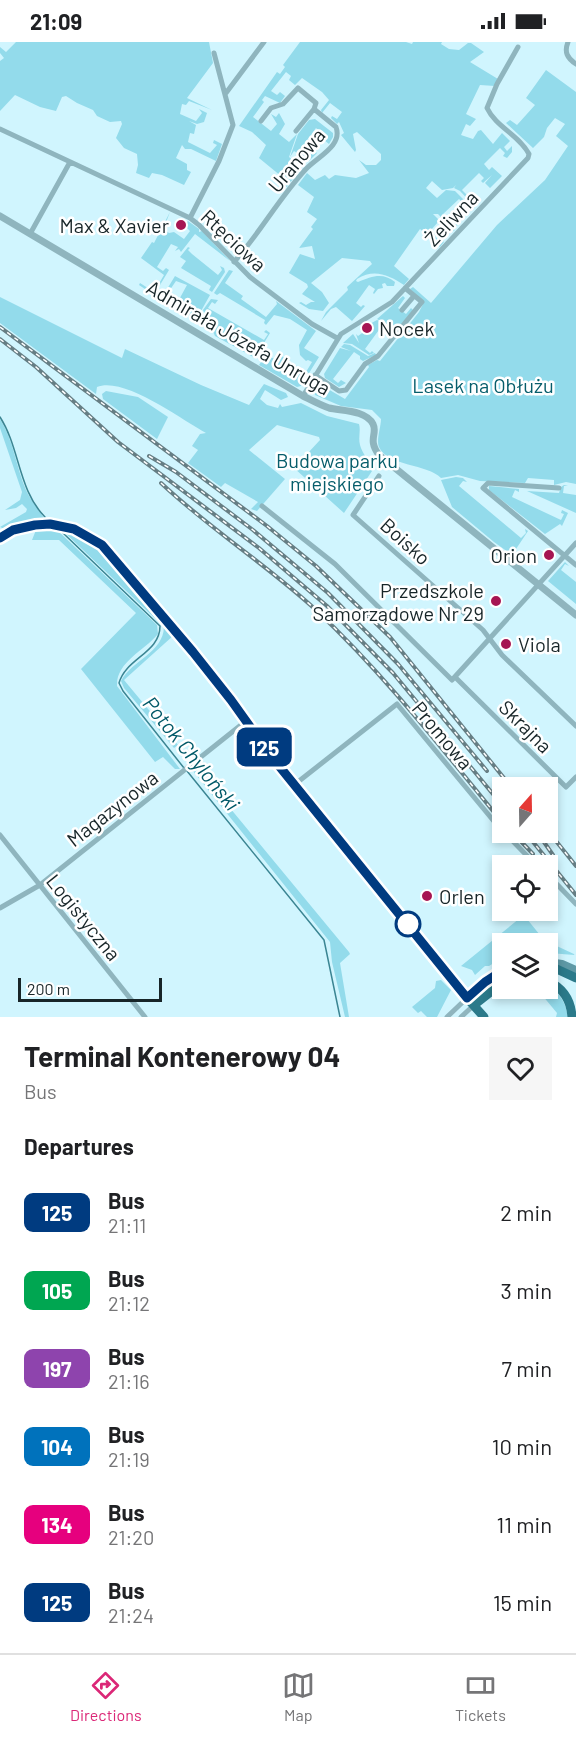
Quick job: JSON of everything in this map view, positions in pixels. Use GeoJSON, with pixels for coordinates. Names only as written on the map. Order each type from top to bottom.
{"type":"FeatureCollection","features":[{"type":"Feature","properties":{"kind":"highway"},"geometry":{"type":"LineString","coordinates":[[558,969],[576,978]]}},
{"type":"Feature","properties":{"kind":"highway"},"geometry":{"type":"LineString","coordinates":[[470,1002],[485,982],[492,977]]}},
{"type":"Feature","properties":{"kind":"highway"},"geometry":{"type":"LineString","coordinates":[[558,987],[568,999],[572,1017]]}},
{"type":"Feature","properties":{"kind":"highway"},"geometry":{"type":"LineString","coordinates":[[470,1002],[492,989]]}},
{"type":"Feature","properties":{"kind":"highway"},"geometry":{"type":"LineString","coordinates":[[470,1002],[484,1017]]}},
{"type":"Feature","properties":{"kind":"main road"},"geometry":{"type":"LineString","coordinates":[[558,964],[576,970]]}},
{"type":"Feature","properties":{"kind":"street"},"geometry":{"type":"LineString","coordinates":[[226,93],[264,42]]}},
{"type":"Feature","properties":{"kind":"street"},"geometry":{"type":"LineString","coordinates":[[568,42],[566,53],[568,58],[576,64]]}},
{"type":"Feature","properties":{"kind":"street","name":"Żeliwna"},"geometry":{"type":"LineString","coordinates":[[303,396],[337,338],[348,328],[385,308],[529,156],[525,146],[491,115],[487,108],[497,84],[518,47]]}},
{"type":"Feature","properties":{"kind":"street"},"geometry":{"type":"LineString","coordinates":[[190,218],[219,161],[232,129],[226,93],[214,53]]}},
{"type":"Feature","properties":{"kind":"street","name":"Uranowa"},"geometry":{"type":"LineString","coordinates":[[261,121],[271,108],[283,104],[298,88],[317,105],[296,131]]}},
{"type":"Feature","properties":{"kind":"street","name":"Uranowa"},"geometry":{"type":"LineString","coordinates":[[234,262],[304,171],[336,141],[338,132],[336,127],[314,109]]}},
{"type":"Feature","properties":{"kind":"street","name":"Rtęciowa"},"geometry":{"type":"LineString","coordinates":[[0,129],[190,218],[200,225],[250,278],[297,313],[337,338]]}},
{"type":"Feature","properties":{"kind":"street"},"geometry":{"type":"LineString","coordinates":[[30,234],[70,162]]}},
{"type":"Feature","properties":{"kind":"street","name":"Admirała Józefa Unruga"},"geometry":{"type":"LineString","coordinates":[[0,216],[303,396],[328,408],[369,418],[374,428],[373,446],[379,455],[576,615]]}},
{"type":"Feature","properties":{"kind":"street"},"geometry":{"type":"LineString","coordinates":[[315,375],[339,391],[346,390],[365,364],[378,356],[422,302],[405,288]]}},
{"type":"Feature","properties":{"kind":"street"},"geometry":{"type":"LineString","coordinates":[[402,310],[414,296]]}},
{"type":"Feature","properties":{"kind":"street","name":"Boisko"},"geometry":{"type":"LineString","coordinates":[[379,476],[353,514],[483,630],[502,655],[576,726]]}},
{"type":"Feature","properties":{"kind":"street"},"geometry":{"type":"LineString","coordinates":[[559,488],[488,483],[483,488],[576,565]]}},
{"type":"Feature","properties":{"kind":"street"},"geometry":{"type":"LineString","coordinates":[[262,506],[335,564],[452,681],[576,543]]}},
{"type":"Feature","properties":{"kind":"street"},"geometry":{"type":"LineString","coordinates":[[0,538],[13,530],[50,524],[74,529],[97,541],[120,564],[193,652],[294,785],[470,1002]]}},
{"type":"Feature","properties":{"kind":"street","name":"Skrajna"},"geometry":{"type":"LineString","coordinates":[[455,677],[566,787],[576,777]]}},
{"type":"Feature","properties":{"kind":"street","name":"Promowa"},"geometry":{"type":"LineString","coordinates":[[294,785],[397,704],[492,819]]}},
{"type":"Feature","properties":{"kind":"street","name":"Magazynowa"},"geometry":{"type":"LineString","coordinates":[[0,908],[40,885],[246,722]]}},
{"type":"Feature","properties":{"kind":"street","name":"Logistyczna"},"geometry":{"type":"LineString","coordinates":[[0,835],[145,1017]]}},
{"type":"Feature","properties":{"kind":"street","name":"Promowa"},"geometry":{"type":"LineString","coordinates":[[514,843],[526,855]]}},
{"type":"Feature","properties":{"kind":"street"},"geometry":{"type":"LineString","coordinates":[[558,885],[576,904]]}},
{"type":"Feature","properties":{"kind":"street"},"geometry":{"type":"LineString","coordinates":[[447,1017],[470,1002]]}},
{"type":"Feature","properties":{"kind":"street"},"geometry":{"type":"LineString","coordinates":[[461,1017],[470,1002]]}},
{"type":"Feature","properties":{"kind":"green space"},"geometry":{"type":"Polygon","coordinates":[[[16,42],[209,42],[213,63],[187,98],[212,110],[189,101],[186,105],[182,104],[180,114],[196,121],[202,113],[199,109],[207,113],[204,122],[197,124],[189,121],[196,125],[194,134],[190,133],[188,142],[210,153],[217,145],[213,143],[214,140],[222,144],[216,161],[191,149],[185,149],[182,145],[176,158],[187,164],[187,170],[191,172],[184,185],[152,173],[149,178],[136,173],[137,154],[124,148],[116,138],[122,124],[121,121],[110,122],[66,96],[62,97],[56,111],[40,107],[15,95],[0,111],[0,61],[4,58],[0,53],[0,47],[6,52],[16,42]]]}},
{"type":"Feature","properties":{"kind":"green space"},"geometry":{"type":"Polygon","coordinates":[[[300,42],[406,42],[412,44],[413,42],[442,42],[441,44],[449,49],[459,50],[471,43],[484,52],[470,62],[498,79],[495,86],[480,85],[466,114],[476,119],[470,126],[466,124],[461,135],[473,139],[481,130],[493,144],[502,133],[510,141],[504,147],[507,151],[512,146],[512,152],[507,158],[503,156],[505,153],[500,148],[484,164],[489,170],[492,167],[502,176],[490,188],[485,183],[492,175],[483,183],[481,181],[484,178],[479,173],[462,190],[468,196],[474,195],[479,200],[474,206],[454,188],[456,185],[453,188],[442,190],[432,181],[426,188],[437,198],[446,190],[455,191],[472,208],[467,212],[461,207],[464,204],[459,199],[442,215],[447,221],[451,218],[458,224],[454,231],[438,214],[433,214],[441,222],[439,221],[431,230],[436,234],[438,240],[444,242],[440,247],[420,229],[394,266],[409,279],[404,285],[393,278],[375,273],[357,279],[358,282],[382,276],[395,282],[394,286],[382,284],[383,288],[378,289],[374,294],[375,289],[369,285],[356,303],[361,307],[365,306],[352,321],[336,307],[331,309],[321,321],[326,312],[348,290],[347,287],[372,264],[370,261],[342,258],[311,283],[322,292],[329,303],[323,311],[309,309],[299,303],[306,305],[315,302],[302,294],[308,287],[307,284],[289,273],[300,254],[315,259],[312,246],[299,248],[313,229],[311,227],[317,219],[307,212],[314,197],[298,185],[307,173],[315,180],[325,175],[329,179],[335,175],[356,178],[369,173],[359,160],[366,165],[376,165],[381,160],[381,154],[357,132],[353,134],[355,152],[341,135],[344,133],[339,122],[337,124],[331,118],[332,116],[337,119],[342,112],[330,103],[322,113],[321,110],[329,100],[322,92],[302,78],[295,85],[289,80],[291,76],[286,72],[271,91],[277,95],[280,92],[285,96],[280,103],[265,96],[262,100],[264,102],[253,117],[271,131],[277,124],[271,114],[276,117],[279,113],[285,124],[279,134],[289,142],[297,134],[289,157],[299,165],[299,171],[293,173],[295,176],[287,187],[284,185],[287,181],[259,158],[266,145],[252,132],[239,126],[277,72],[280,74],[285,67],[283,65],[300,42]]]}},
{"type":"Feature","properties":{"kind":"green space","name":"Lasek na Obłużu"},"geometry":{"type":"Polygon","coordinates":[[[546,70],[576,92],[576,484],[566,482],[554,485],[554,480],[528,478],[525,483],[480,481],[458,475],[441,478],[435,473],[390,458],[383,453],[378,444],[381,419],[372,410],[341,406],[315,395],[314,390],[320,382],[321,385],[345,399],[369,367],[368,365],[377,360],[380,361],[419,312],[424,302],[410,289],[413,287],[431,303],[497,225],[545,180],[568,146],[556,136],[565,124],[555,118],[547,128],[544,137],[533,148],[506,123],[510,120],[517,125],[535,105],[526,98],[546,70]]]}},
{"type":"Feature","properties":{"kind":"green space"},"geometry":{"type":"Polygon","coordinates":[[[315,119],[333,133],[329,144],[319,136],[321,133],[316,128],[302,147],[308,152],[310,148],[317,153],[309,161],[294,151],[290,157],[298,134],[309,120],[315,119]]]}},
{"type":"Feature","properties":{"kind":"green space"},"geometry":{"type":"Polygon","coordinates":[[[170,212],[165,230],[169,233],[174,232],[184,239],[190,231],[184,225],[188,221],[199,229],[199,232],[202,231],[230,261],[195,234],[181,252],[179,249],[175,251],[178,247],[171,244],[157,267],[163,271],[166,268],[169,270],[154,295],[139,285],[140,283],[154,292],[164,275],[141,258],[152,242],[154,243],[170,212]]]}},
{"type":"Feature","properties":{"kind":"green space"},"geometry":{"type":"Polygon","coordinates":[[[188,247],[192,254],[218,275],[222,270],[220,266],[224,268],[225,272],[212,292],[209,290],[211,286],[181,268],[186,261],[180,257],[188,247]]]}},
{"type":"Feature","properties":{"kind":"green space"},"geometry":{"type":"Polygon","coordinates":[[[229,270],[233,271],[225,283],[243,296],[241,299],[266,317],[277,304],[276,301],[316,331],[304,348],[319,357],[301,386],[297,387],[259,365],[266,355],[277,360],[280,355],[306,372],[312,362],[306,361],[300,355],[299,345],[307,330],[290,319],[274,315],[266,325],[265,320],[220,293],[217,295],[214,293],[229,270]]]}},
{"type":"Feature","properties":{"kind":"green space"},"geometry":{"type":"Polygon","coordinates":[[[175,276],[210,295],[196,320],[175,307],[187,285],[176,281],[165,297],[174,302],[172,306],[161,299],[175,276]]]}},
{"type":"Feature","properties":{"kind":"green space"},"geometry":{"type":"Polygon","coordinates":[[[403,296],[405,298],[398,308],[406,314],[411,308],[413,310],[394,333],[390,326],[377,319],[403,296]]]}},
{"type":"Feature","properties":{"kind":"green space","name":"Budowa parku miejskiego"},"geometry":{"type":"Polygon","coordinates":[[[0,297],[122,358],[125,349],[249,405],[264,384],[286,393],[288,397],[281,400],[265,390],[260,399],[267,405],[278,408],[280,404],[282,407],[301,403],[327,416],[359,424],[361,448],[374,468],[344,513],[294,468],[320,440],[319,437],[277,425],[249,450],[285,479],[257,511],[251,509],[258,502],[225,483],[221,487],[188,463],[198,450],[192,446],[200,434],[206,433],[137,393],[108,385],[97,387],[96,394],[0,323],[0,297]]]}},
{"type":"Feature","properties":{"kind":"green space"},"geometry":{"type":"Polygon","coordinates":[[[211,299],[218,300],[215,304],[212,302],[208,308],[264,340],[268,334],[264,332],[266,330],[270,333],[255,358],[215,336],[203,310],[211,299]]]}},
{"type":"Feature","properties":{"kind":"green space"},"geometry":{"type":"Polygon","coordinates":[[[377,320],[384,323],[365,349],[374,353],[369,355],[352,344],[343,343],[353,334],[359,343],[356,334],[358,336],[367,332],[369,330],[366,326],[377,320]]]}},
{"type":"Feature","properties":{"kind":"green space"},"geometry":{"type":"Polygon","coordinates":[[[344,344],[368,356],[375,353],[376,355],[363,361],[354,352],[333,379],[338,383],[341,380],[346,383],[339,387],[325,378],[324,374],[340,348],[351,351],[341,347],[344,344]]]}},
{"type":"Feature","properties":{"kind":"green space"},"geometry":{"type":"Polygon","coordinates":[[[106,391],[138,397],[168,417],[157,439],[103,399],[102,394],[106,391]]]}},
{"type":"Feature","properties":{"kind":"green space"},"geometry":{"type":"Polygon","coordinates":[[[0,419],[9,436],[26,490],[44,518],[7,530],[0,527],[26,512],[27,509],[22,504],[5,510],[20,500],[22,492],[0,428],[0,419]]]}},
{"type":"Feature","properties":{"kind":"green space"},"geometry":{"type":"Polygon","coordinates":[[[463,478],[467,482],[463,481],[459,486],[521,538],[526,533],[525,529],[528,531],[512,555],[452,507],[441,480],[463,478]]]}},
{"type":"Feature","properties":{"kind":"green space"},"geometry":{"type":"Polygon","coordinates":[[[564,485],[568,485],[564,486],[563,493],[576,495],[576,513],[527,491],[559,493],[564,485]]]}},
{"type":"Feature","properties":{"kind":"green space"},"geometry":{"type":"Polygon","coordinates":[[[489,486],[519,489],[519,492],[515,490],[512,497],[561,520],[564,514],[561,513],[562,510],[568,513],[562,526],[560,524],[545,534],[489,490],[489,486]]]}},
{"type":"Feature","properties":{"kind":"green space"},"geometry":{"type":"Polygon","coordinates":[[[56,529],[157,625],[158,634],[126,663],[121,670],[117,686],[180,769],[175,769],[163,757],[155,762],[81,669],[136,613],[59,540],[32,540],[36,530],[56,529]]]}},
{"type":"Feature","properties":{"kind":"green space"},"geometry":{"type":"Polygon","coordinates":[[[62,530],[92,544],[122,574],[174,635],[124,680],[178,745],[174,748],[124,688],[121,681],[132,667],[153,650],[162,636],[164,627],[62,530]]]}},
{"type":"Feature","properties":{"kind":"green space"},"geometry":{"type":"Polygon","coordinates":[[[565,562],[569,566],[565,564],[561,570],[576,582],[576,604],[548,581],[565,562]]]}},
{"type":"Feature","properties":{"kind":"green space"},"geometry":{"type":"Polygon","coordinates":[[[197,768],[349,952],[350,954],[340,963],[349,1017],[345,1017],[332,962],[330,942],[193,771],[197,768]]]}},
{"type":"Feature","properties":{"kind":"green space"},"geometry":{"type":"Polygon","coordinates":[[[516,921],[529,921],[538,933],[502,933],[516,921]]]}},
{"type":"Feature","properties":{"kind":"green space"},"geometry":{"type":"Polygon","coordinates":[[[492,941],[492,964],[485,966],[475,975],[472,970],[461,966],[492,941]]]}},
{"type":"Feature","properties":{"kind":"green space"},"geometry":{"type":"Polygon","coordinates":[[[558,947],[576,955],[558,954],[558,947]]]}},
{"type":"Feature","properties":{"kind":"green space"},"geometry":{"type":"Polygon","coordinates":[[[441,980],[451,990],[437,1017],[427,1017],[421,1011],[418,1013],[412,1007],[435,988],[436,981],[441,980]]]}},
{"type":"Feature","properties":{"kind":"green space"},"geometry":{"type":"Polygon","coordinates":[[[558,994],[566,1007],[568,1017],[556,1017],[557,1013],[545,999],[558,999],[558,994]]]}},
{"type":"Feature","properties":{"kind":"waterway","name":"Potok Chyloński"},"geometry":{"type":"LineString","coordinates":[[0,417],[12,442],[29,494],[45,517]]}},
{"type":"Feature","properties":{"kind":"waterway","name":"Potok Chyloński"},"geometry":{"type":"LineString","coordinates":[[63,533],[160,626],[155,643],[128,667],[119,683],[184,768]]}},
{"type":"Feature","properties":{"kind":"waterway","name":"Potok Chyloński"},"geometry":{"type":"LineString","coordinates":[[187,771],[324,940],[340,1017]]}},
{"type":"Feature","properties":{"kind":"railway"},"geometry":{"type":"LineString","coordinates":[[0,327],[267,526],[316,566],[390,637],[503,777]]}},
{"type":"Feature","properties":{"kind":"railway"},"geometry":{"type":"LineString","coordinates":[[0,339],[36,367],[118,442],[259,548],[327,606],[393,673],[492,793]]}},
{"type":"Feature","properties":{"kind":"railway"},"geometry":{"type":"LineString","coordinates":[[149,456],[176,472],[253,530],[328,593],[398,664],[487,771]]}},
{"type":"Feature","properties":{"kind":"railway"},"geometry":{"type":"LineString","coordinates":[[161,483],[316,610],[366,660],[492,810]]}},
{"type":"Feature","properties":{"kind":"railway"},"geometry":{"type":"LineString","coordinates":[[522,843],[533,854]]}},
{"type":"Feature","properties":{"kind":"railway"},"geometry":{"type":"LineString","coordinates":[[534,843],[576,895]]}},
{"type":"Feature","properties":{"kind":"railway"},"geometry":{"type":"LineString","coordinates":[[545,843],[553,855]]}},
{"type":"Feature","properties":{"kind":"railway"},"geometry":{"type":"LineString","coordinates":[[558,843],[576,866]]}},
{"type":"Feature","properties":{"kind":"bus line","name":"125"},"geometry":{"type":"LineString","coordinates":[[0,538],[13,530],[50,524],[74,529],[102,545],[193,652],[231,700],[255,736],[467,998],[492,977]]}},
{"type":"Feature","properties":{"kind":"place","name":"Max & Xavier"},"geometry":{"type":"Point","coordinates":[181,225]}},
{"type":"Feature","properties":{"kind":"place","name":"Nocek"},"geometry":{"type":"Point","coordinates":[367,328]}},
{"type":"Feature","properties":{"kind":"place","name":"Orion"},"geometry":{"type":"Point","coordinates":[549,555]}},
{"type":"Feature","properties":{"kind":"place","name":"Przedszkole Samorządowe Nr 29"},"geometry":{"type":"Point","coordinates":[496,601]}},
{"type":"Feature","properties":{"kind":"place","name":"Viola"},"geometry":{"type":"Point","coordinates":[506,644]}},
{"type":"Feature","properties":{"kind":"place","name":"Orlen"},"geometry":{"type":"Point","coordinates":[427,896]}}]}
